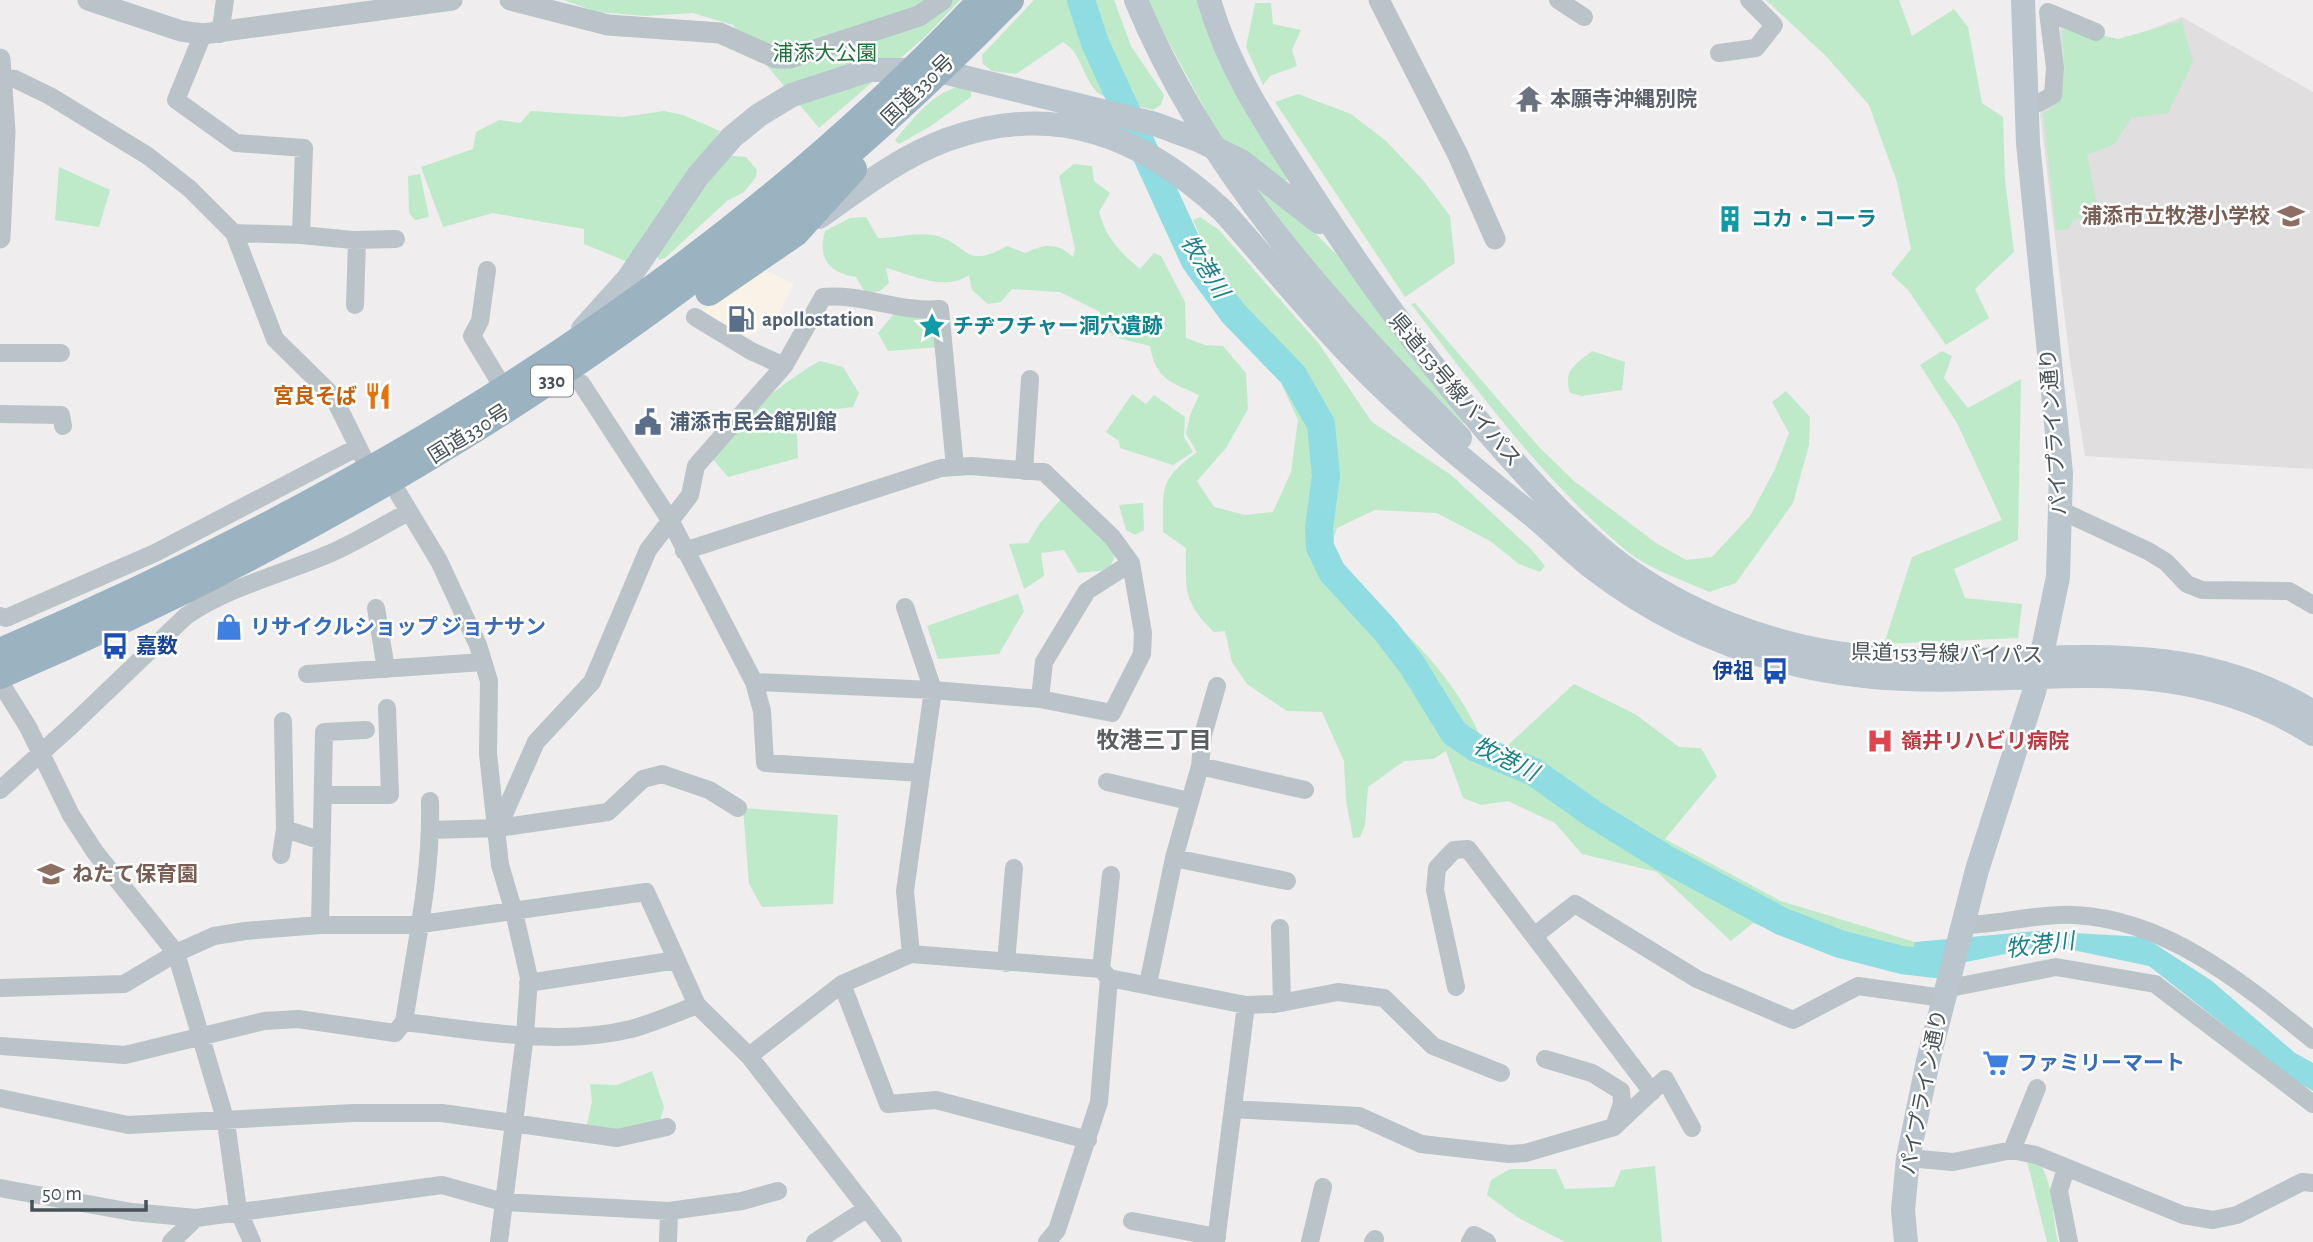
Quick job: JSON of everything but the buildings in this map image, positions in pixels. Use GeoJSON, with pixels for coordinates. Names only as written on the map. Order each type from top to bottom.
{"type":"FeatureCollection","features":[{"type":"Feature","properties":{"kind":"highway","name":"国道330号"},"geometry":{"type":"LineString","coordinates":[[3,683],[411,470],[570,369],[666,302],[780,215],[897,83],[982,0]]}},
{"type":"Feature","properties":{"kind":"highway","name":"国道330号"},"geometry":{"type":"LineString","coordinates":[[0,652],[237,540],[363,458],[505,389],[652,287],[848,176],[883,123],[1010,0]]}},
{"type":"Feature","properties":{"kind":"highway"},"geometry":{"type":"LineString","coordinates":[[310,525],[403,503],[456,462],[581,383],[780,215]]}},
{"type":"Feature","properties":{"kind":"main road"},"geometry":{"type":"LineString","coordinates":[[1136,0],[1204,130],[1271,228],[1398,376],[1527,511]]}},
{"type":"Feature","properties":{"kind":"main road"},"geometry":{"type":"LineString","coordinates":[[1209,0],[1220,38],[1241,83],[1353,259]]}},
{"type":"Feature","properties":{"kind":"main road","name":"パイプライン通り"},"geometry":{"type":"LineString","coordinates":[[1906,1242],[1903,1210],[1908,1158],[1945,990],[1960,930],[2034,692],[2058,577],[2062,511],[2058,436],[2025,106],[2023,0]]}},
{"type":"Feature","properties":{"kind":"main road"},"geometry":{"type":"LineString","coordinates":[[575,342],[583,328],[633,272],[721,149],[766,110],[808,88],[850,74],[889,68],[935,70],[980,79],[1155,124],[1198,140],[1241,161],[1280,188],[1320,223],[1353,259]]}},
{"type":"Feature","properties":{"kind":"main road"},"geometry":{"type":"LineString","coordinates":[[780,215],[861,187],[925,149],[991,128],[1064,126],[1107,135],[1157,158],[1197,187],[1223,211],[1387,392],[1454,453],[1527,511]]}},
{"type":"Feature","properties":{"kind":"main road","name":"県道153号線バイパス"},"geometry":{"type":"LineString","coordinates":[[1353,259],[1425,358],[1526,475],[1584,534],[1643,579],[1710,616],[1798,645],[1946,668]]}},
{"type":"Feature","properties":{"kind":"main road","name":"県道153号線バイパス"},"geometry":{"type":"LineString","coordinates":[[1527,511],[1588,565],[1638,601],[1727,645],[1814,669],[1878,677],[2073,655],[2136,667],[2238,696],[2287,718],[2313,734]]}},
{"type":"Feature","properties":{"kind":"main road","name":"県道153号線バイパス"},"geometry":{"type":"LineString","coordinates":[[2136,667],[2183,662],[2221,672],[2283,695],[2313,712]]}},
{"type":"Feature","properties":{"kind":"street"},"geometry":{"type":"LineString","coordinates":[[88,0],[128,7],[181,32],[212,34],[452,0]]}},
{"type":"Feature","properties":{"kind":"street"},"geometry":{"type":"LineString","coordinates":[[225,0],[212,34],[176,100],[236,143],[304,148],[301,235]]}},
{"type":"Feature","properties":{"kind":"street"},"geometry":{"type":"LineString","coordinates":[[510,0],[608,25],[720,33],[776,58],[790,58],[919,16],[942,0]]}},
{"type":"Feature","properties":{"kind":"street"},"geometry":{"type":"LineString","coordinates":[[1379,0],[1453,143],[1495,239]]}},
{"type":"Feature","properties":{"kind":"street"},"geometry":{"type":"LineString","coordinates":[[1558,0],[1584,18]]}},
{"type":"Feature","properties":{"kind":"street"},"geometry":{"type":"LineString","coordinates":[[1720,53],[1756,48],[1773,24],[1749,0]]}},
{"type":"Feature","properties":{"kind":"street"},"geometry":{"type":"LineString","coordinates":[[2025,106],[2039,103],[2053,95],[2055,68],[2048,12],[2096,32]]}},
{"type":"Feature","properties":{"kind":"street"},"geometry":{"type":"LineString","coordinates":[[0,238],[2,69]]}},
{"type":"Feature","properties":{"kind":"street"},"geometry":{"type":"LineString","coordinates":[[0,615],[6,618],[363,458],[333,396],[275,339],[234,233],[190,189],[148,156],[2,69]]}},
{"type":"Feature","properties":{"kind":"street"},"geometry":{"type":"LineString","coordinates":[[234,233],[357,240],[396,239]]}},
{"type":"Feature","properties":{"kind":"street"},"geometry":{"type":"LineString","coordinates":[[355,305],[357,240]]}},
{"type":"Feature","properties":{"kind":"street"},"geometry":{"type":"LineString","coordinates":[[487,270],[480,321],[472,336],[505,389]]}},
{"type":"Feature","properties":{"kind":"street"},"geometry":{"type":"LineString","coordinates":[[498,828],[536,742],[592,682],[648,550],[690,495],[696,466],[784,366],[823,297],[841,295],[884,306],[940,309],[954,467]]}},
{"type":"Feature","properties":{"kind":"street"},"geometry":{"type":"LineString","coordinates":[[695,317],[751,351],[784,366]]}},
{"type":"Feature","properties":{"kind":"street"},"geometry":{"type":"LineString","coordinates":[[0,353],[61,353]]}},
{"type":"Feature","properties":{"kind":"street"},"geometry":{"type":"LineString","coordinates":[[1024,471],[1030,379]]}},
{"type":"Feature","properties":{"kind":"street"},"geometry":{"type":"LineString","coordinates":[[581,383],[670,520],[754,682],[762,710],[765,763],[921,773]]}},
{"type":"Feature","properties":{"kind":"street"},"geometry":{"type":"LineString","coordinates":[[0,414],[61,415],[63,426]]}},
{"type":"Feature","properties":{"kind":"street"},"geometry":{"type":"LineString","coordinates":[[684,551],[908,477],[954,467],[1044,472],[1112,537],[1131,563],[1143,633],[1142,654],[1112,713],[1040,699],[933,690],[754,682]]}},
{"type":"Feature","properties":{"kind":"street"},"geometry":{"type":"LineString","coordinates":[[0,790],[174,625],[203,604],[331,553],[403,503],[439,561],[489,681],[488,754],[500,864],[514,912],[528,983],[525,1035],[499,1242]]}},
{"type":"Feature","properties":{"kind":"street"},"geometry":{"type":"LineString","coordinates":[[2062,511],[2148,551],[2166,562],[2187,584],[2202,590],[2289,591],[2313,605]]}},
{"type":"Feature","properties":{"kind":"street"},"geometry":{"type":"LineString","coordinates":[[1040,699],[1044,662],[1087,591],[1131,563]]}},
{"type":"Feature","properties":{"kind":"street"},"geometry":{"type":"LineString","coordinates":[[905,607],[933,690],[905,891],[911,954]]}},
{"type":"Feature","properties":{"kind":"street"},"geometry":{"type":"LineString","coordinates":[[376,608],[386,669]]}},
{"type":"Feature","properties":{"kind":"street"},"geometry":{"type":"LineString","coordinates":[[307,674],[483,662]]}},
{"type":"Feature","properties":{"kind":"street"},"geometry":{"type":"LineString","coordinates":[[3,683],[57,790],[95,852],[176,953],[226,1122],[238,1210],[252,1242]]}},
{"type":"Feature","properties":{"kind":"street"},"geometry":{"type":"LineString","coordinates":[[1148,984],[1174,858],[1200,766],[1203,735],[1217,686]]}},
{"type":"Feature","properties":{"kind":"street"},"geometry":{"type":"LineString","coordinates":[[324,795],[390,795],[387,708]]}},
{"type":"Feature","properties":{"kind":"street"},"geometry":{"type":"LineString","coordinates":[[281,855],[285,829],[283,721]]}},
{"type":"Feature","properties":{"kind":"street"},"geometry":{"type":"LineString","coordinates":[[320,925],[324,732],[366,730]]}},
{"type":"Feature","properties":{"kind":"street"},"geometry":{"type":"LineString","coordinates":[[1200,766],[1305,790]]}},
{"type":"Feature","properties":{"kind":"street"},"geometry":{"type":"LineString","coordinates":[[430,830],[498,828],[608,812],[643,779],[662,774],[709,790],[738,808]]}},
{"type":"Feature","properties":{"kind":"street"},"geometry":{"type":"LineString","coordinates":[[1107,782],[1189,801]]}},
{"type":"Feature","properties":{"kind":"street"},"geometry":{"type":"LineString","coordinates":[[0,1046],[125,1055],[264,1021],[298,1019],[395,1032],[404,1022],[420,924],[430,830],[429,801]]}},
{"type":"Feature","properties":{"kind":"street"},"geometry":{"type":"LineString","coordinates":[[285,829],[322,841]]}},
{"type":"Feature","properties":{"kind":"street"},"geometry":{"type":"LineString","coordinates":[[1456,987],[1435,890],[1437,868],[1454,850],[1468,849],[1652,1092]]}},
{"type":"Feature","properties":{"kind":"street"},"geometry":{"type":"LineString","coordinates":[[1174,858],[1287,881]]}},
{"type":"Feature","properties":{"kind":"street"},"geometry":{"type":"LineString","coordinates":[[1006,963],[1014,868]]}},
{"type":"Feature","properties":{"kind":"street"},"geometry":{"type":"LineString","coordinates":[[1046,1242],[1057,1230],[1099,1101],[1111,875]]}},
{"type":"Feature","properties":{"kind":"street"},"geometry":{"type":"LineString","coordinates":[[0,988],[124,984],[176,953],[214,936],[320,925],[420,924],[646,892],[697,1005],[749,1056],[893,1242]]}},
{"type":"Feature","properties":{"kind":"street"},"geometry":{"type":"LineString","coordinates":[[1534,936],[1576,904],[1697,979],[1793,1020],[1858,986],[1945,990],[2056,967],[2155,984],[2313,1104]]}},
{"type":"Feature","properties":{"kind":"street"},"geometry":{"type":"LineString","coordinates":[[1960,930],[2072,915],[2134,923],[2174,942],[2254,993],[2313,1040]]}},
{"type":"Feature","properties":{"kind":"street"},"geometry":{"type":"LineString","coordinates":[[1280,928],[1282,1003]]}},
{"type":"Feature","properties":{"kind":"street"},"geometry":{"type":"LineString","coordinates":[[749,1056],[842,984],[911,954],[1105,973],[1246,1005],[1282,1003],[1338,992],[1384,998],[1433,1046],[1501,1073]]}},
{"type":"Feature","properties":{"kind":"street"},"geometry":{"type":"LineString","coordinates":[[528,983],[677,960]]}},
{"type":"Feature","properties":{"kind":"street"},"geometry":{"type":"LineString","coordinates":[[842,984],[888,1104],[936,1100],[1088,1140]]}},
{"type":"Feature","properties":{"kind":"street"},"geometry":{"type":"LineString","coordinates":[[404,1022],[525,1035],[576,1036],[630,1029],[697,1005]]}},
{"type":"Feature","properties":{"kind":"street"},"geometry":{"type":"LineString","coordinates":[[1132,1221],[1217,1239],[1246,1005]]}},
{"type":"Feature","properties":{"kind":"street"},"geometry":{"type":"LineString","coordinates":[[1545,1059],[1592,1073],[1621,1091],[1622,1103],[1614,1128]]}},
{"type":"Feature","properties":{"kind":"street"},"geometry":{"type":"LineString","coordinates":[[1233,1109],[1359,1116],[1420,1144],[1509,1154],[1525,1153],[1614,1128],[1665,1079],[1692,1128]]}},
{"type":"Feature","properties":{"kind":"street"},"geometry":{"type":"LineString","coordinates":[[2012,1150],[2037,1088]]}},
{"type":"Feature","properties":{"kind":"street"},"geometry":{"type":"LineString","coordinates":[[0,1098],[128,1125],[226,1122],[354,1113],[442,1113],[617,1138],[667,1127]]}},
{"type":"Feature","properties":{"kind":"street"},"geometry":{"type":"LineString","coordinates":[[1908,1158],[1953,1162],[2012,1150],[2066,1168],[2183,1215],[2213,1220],[2237,1215],[2302,1182],[2313,1183]]}},
{"type":"Feature","properties":{"kind":"street"},"geometry":{"type":"LineString","coordinates":[[2066,1168],[2059,1191],[2069,1242]]}},
{"type":"Feature","properties":{"kind":"street"},"geometry":{"type":"LineString","coordinates":[[0,1188],[132,1212],[196,1218],[238,1210],[442,1185],[503,1202],[669,1211],[742,1201],[778,1191]]}},
{"type":"Feature","properties":{"kind":"street"},"geometry":{"type":"LineString","coordinates":[[1310,1242],[1323,1187]]}},
{"type":"Feature","properties":{"kind":"street"},"geometry":{"type":"LineString","coordinates":[[815,1242],[866,1209]]}},
{"type":"Feature","properties":{"kind":"street"},"geometry":{"type":"LineString","coordinates":[[668,1242],[669,1211]]}},
{"type":"Feature","properties":{"kind":"street"},"geometry":{"type":"LineString","coordinates":[[171,1242],[196,1218]]}},
{"type":"Feature","properties":{"kind":"street"},"geometry":{"type":"LineString","coordinates":[[1470,1242],[1474,1235],[1487,1242]]}},
{"type":"Feature","properties":{"kind":"shaded area"},"geometry":{"type":"Polygon","coordinates":[[[2182,17],[2313,92],[2313,469],[2085,456],[2070,361],[2040,113],[2051,106],[2061,90],[2060,26],[2063,21],[2118,42],[2182,17]]]}},
{"type":"Feature","properties":{"kind":"shaded area"},"geometry":{"type":"Polygon","coordinates":[[[763,269],[794,284],[776,319],[740,342],[700,312],[763,269]]]}},
{"type":"Feature","properties":{"kind":"green space","name":"浦添大公園"},"geometry":{"type":"Polygon","coordinates":[[[564,0],[960,0],[925,37],[819,128],[733,25],[693,13],[646,16],[597,12],[564,0]]]}},
{"type":"Feature","properties":{"kind":"green space"},"geometry":{"type":"Polygon","coordinates":[[[1034,0],[1114,0],[1131,46],[1164,95],[1161,105],[1153,110],[1101,95],[1091,85],[1074,52],[1063,42],[1016,74],[992,71],[983,64],[982,55],[1034,0]]]}},
{"type":"Feature","properties":{"kind":"green space"},"geometry":{"type":"Polygon","coordinates":[[[1146,0],[1200,0],[1291,177],[1284,182],[1222,141],[1146,0]]]}},
{"type":"Feature","properties":{"kind":"green space"},"geometry":{"type":"Polygon","coordinates":[[[1766,0],[1899,0],[1912,36],[1954,9],[1968,27],[1982,103],[2003,117],[2005,180],[2014,252],[1975,289],[1989,318],[1946,345],[1908,290],[1891,274],[1911,249],[1897,182],[1869,105],[1825,55],[1766,0]]]}},
{"type":"Feature","properties":{"kind":"green space"},"geometry":{"type":"Polygon","coordinates":[[[1255,3],[1271,3],[1273,24],[1301,30],[1292,50],[1297,66],[1270,76],[1263,85],[1246,47],[1255,3]]]}},
{"type":"Feature","properties":{"kind":"green space"},"geometry":{"type":"Polygon","coordinates":[[[2182,21],[2193,62],[2168,113],[2131,118],[2115,144],[2087,155],[2099,214],[2073,220],[2069,229],[2056,230],[2043,113],[2059,99],[2062,89],[2062,32],[2066,27],[2118,39],[2182,21]]]}},
{"type":"Feature","properties":{"kind":"green space"},"geometry":{"type":"Polygon","coordinates":[[[962,86],[971,91],[971,97],[929,127],[899,144],[895,140],[933,100],[962,86]]]}},
{"type":"Feature","properties":{"kind":"green space"},"geometry":{"type":"Polygon","coordinates":[[[1298,94],[1351,114],[1386,141],[1423,180],[1450,216],[1455,263],[1405,297],[1275,102],[1298,94]]]}},
{"type":"Feature","properties":{"kind":"green space"},"geometry":{"type":"Polygon","coordinates":[[[531,111],[623,117],[664,111],[683,115],[720,131],[628,262],[584,244],[584,229],[493,213],[443,227],[421,167],[473,149],[476,132],[499,120],[520,123],[531,111]]]}},
{"type":"Feature","properties":{"kind":"green space"},"geometry":{"type":"Polygon","coordinates":[[[732,156],[746,157],[757,170],[756,177],[744,192],[727,201],[665,258],[659,260],[657,255],[725,159],[732,156]]]}},
{"type":"Feature","properties":{"kind":"green space"},"geometry":{"type":"Polygon","coordinates":[[[1074,164],[1092,166],[1094,181],[1110,193],[1099,212],[1110,237],[1120,250],[1140,269],[1154,253],[1161,256],[1185,302],[1186,338],[1205,345],[1223,346],[1246,373],[1248,409],[1226,448],[1197,481],[1214,507],[1245,515],[1273,512],[1291,472],[1298,420],[1249,313],[1212,263],[1193,220],[1200,217],[1219,230],[1319,344],[1372,422],[1451,475],[1531,549],[1545,566],[1540,572],[1519,564],[1490,541],[1437,513],[1375,510],[1337,528],[1331,545],[1332,587],[1371,605],[1419,647],[1448,681],[1480,736],[1507,746],[1574,684],[1635,714],[1679,747],[1701,748],[1717,776],[1665,839],[1781,901],[1915,942],[1916,949],[1873,947],[1813,926],[1804,943],[1753,923],[1731,941],[1657,872],[1582,854],[1555,823],[1508,801],[1481,805],[1463,798],[1446,751],[1433,759],[1404,761],[1368,787],[1365,825],[1360,837],[1353,838],[1346,800],[1344,761],[1322,712],[1287,711],[1247,684],[1232,662],[1225,631],[1214,632],[1191,603],[1186,584],[1186,548],[1163,532],[1166,486],[1176,470],[1197,452],[1186,434],[1190,415],[1199,395],[1173,383],[1161,373],[1150,346],[1118,338],[1103,328],[1100,312],[1060,292],[1012,289],[1001,302],[988,304],[972,290],[969,275],[959,280],[939,282],[886,268],[889,283],[880,291],[866,294],[856,277],[832,268],[824,256],[825,231],[850,218],[866,217],[878,238],[933,235],[974,256],[992,253],[1007,246],[1025,253],[1050,246],[1073,257],[1075,249],[1059,176],[1074,164]]]}},
{"type":"Feature","properties":{"kind":"green space"},"geometry":{"type":"Polygon","coordinates":[[[59,167],[110,190],[99,227],[55,220],[59,167]]]}},
{"type":"Feature","properties":{"kind":"green space"},"geometry":{"type":"Polygon","coordinates":[[[420,174],[429,217],[415,220],[409,213],[408,176],[420,174]]]}},
{"type":"Feature","properties":{"kind":"green space"},"geometry":{"type":"Polygon","coordinates":[[[1249,177],[1297,215],[1339,257],[1466,421],[1460,426],[1376,337],[1323,275],[1249,177]]]}},
{"type":"Feature","properties":{"kind":"green space"},"geometry":{"type":"Polygon","coordinates":[[[1415,303],[1539,447],[1574,481],[1656,543],[1686,560],[1712,557],[1750,516],[1775,469],[1789,433],[1772,402],[1786,391],[1810,417],[1809,445],[1793,503],[1736,583],[1709,592],[1647,564],[1628,552],[1597,525],[1540,465],[1411,304],[1415,303]]]}},
{"type":"Feature","properties":{"kind":"green space"},"geometry":{"type":"Polygon","coordinates":[[[897,310],[937,313],[940,347],[888,351],[878,333],[897,310]]]}},
{"type":"Feature","properties":{"kind":"green space"},"geometry":{"type":"Polygon","coordinates":[[[1592,351],[1625,362],[1622,390],[1582,396],[1570,393],[1569,373],[1592,351]]]}},
{"type":"Feature","properties":{"kind":"green space"},"geometry":{"type":"Polygon","coordinates":[[[1942,351],[1952,356],[1944,378],[1968,408],[2021,379],[2018,540],[1954,569],[1965,598],[2022,604],[2018,638],[1884,644],[1912,557],[2002,520],[1957,423],[1920,365],[1942,351]]]}},
{"type":"Feature","properties":{"kind":"green space"},"geometry":{"type":"Polygon","coordinates":[[[820,361],[843,367],[859,393],[853,407],[796,414],[798,458],[728,477],[711,457],[721,443],[760,403],[820,361]]]}},
{"type":"Feature","properties":{"kind":"green space"},"geometry":{"type":"Polygon","coordinates":[[[1132,394],[1146,404],[1154,395],[1185,417],[1184,437],[1193,452],[1173,465],[1120,448],[1119,441],[1106,432],[1132,394]]]}},
{"type":"Feature","properties":{"kind":"green space"},"geometry":{"type":"Polygon","coordinates":[[[1061,499],[1116,553],[1109,570],[1078,573],[1064,550],[1041,553],[1044,576],[1024,589],[1009,544],[1028,543],[1040,523],[1061,499]]]}},
{"type":"Feature","properties":{"kind":"green space"},"geometry":{"type":"Polygon","coordinates":[[[1143,503],[1144,530],[1135,535],[1126,530],[1119,505],[1143,503]]]}},
{"type":"Feature","properties":{"kind":"green space"},"geometry":{"type":"Polygon","coordinates":[[[1018,594],[1024,611],[999,654],[938,659],[927,626],[1018,594]]]}},
{"type":"Feature","properties":{"kind":"green space"},"geometry":{"type":"Polygon","coordinates":[[[743,808],[838,815],[833,904],[762,907],[749,884],[743,808]]]}},
{"type":"Feature","properties":{"kind":"green space"},"geometry":{"type":"Polygon","coordinates":[[[652,1071],[664,1107],[660,1121],[618,1133],[586,1128],[592,1102],[590,1084],[617,1085],[652,1071]]]}},
{"type":"Feature","properties":{"kind":"green space"},"geometry":{"type":"Polygon","coordinates":[[[2027,1161],[2042,1167],[2046,1176],[2058,1242],[2047,1242],[2027,1161]]]}},
{"type":"Feature","properties":{"kind":"green space"},"geometry":{"type":"Polygon","coordinates":[[[1655,1166],[1662,1242],[1565,1242],[1517,1217],[1487,1195],[1491,1180],[1510,1169],[1556,1169],[1565,1189],[1614,1187],[1621,1170],[1655,1166]]]}},
{"type":"Feature","properties":{"kind":"water","name":"牧港川"},"geometry":{"type":"Polygon","coordinates":[[[2038,931],[2144,937],[2212,981],[2295,1053],[2313,1063],[2313,1091],[2294,1080],[2149,966],[2049,945],[1908,974],[1915,942],[2038,931]]]}},
{"type":"Feature","properties":{"kind":"waterway","name":"牧港川"},"geometry":{"type":"LineString","coordinates":[[1081,0],[1095,43],[1195,261],[1233,313],[1293,375],[1321,424],[1326,476],[1319,528],[1320,547],[1332,572],[1386,631],[1412,665],[1454,733],[1476,748],[1534,772],[1593,814],[1664,858],[1781,921],[1840,944],[1902,960],[1936,964],[1946,961]]}},
{"type":"Feature","properties":{"kind":"place","name":"本願寺沖縄別院"},"geometry":{"type":"Point","coordinates":[1529,99]}},
{"type":"Feature","properties":{"kind":"place","name":"浦添市立牧港小学校"},"geometry":{"type":"Point","coordinates":[2291,216]}},
{"type":"Feature","properties":{"kind":"place","name":"コカ・コーラ"},"geometry":{"type":"Point","coordinates":[1730,219]}},
{"type":"Feature","properties":{"kind":"place","name":"apollostation"},"geometry":{"type":"Point","coordinates":[741,319]}},
{"type":"Feature","properties":{"kind":"place","name":"チヂフチャー洞穴遺跡"},"geometry":{"type":"Point","coordinates":[932,326]}},
{"type":"Feature","properties":{"kind":"place","name":"宮良そば"},"geometry":{"type":"Point","coordinates":[378,396]}},
{"type":"Feature","properties":{"kind":"place","name":"浦添市民会館別館"},"geometry":{"type":"Point","coordinates":[648,422]}},
{"type":"Feature","properties":{"kind":"place","name":"リサイクルショップ ジョナサン"},"geometry":{"type":"Point","coordinates":[229,627]}},
{"type":"Feature","properties":{"kind":"place","name":"嘉数"},"geometry":{"type":"Point","coordinates":[115,646]}},
{"type":"Feature","properties":{"kind":"place","name":"伊祖"},"geometry":{"type":"Point","coordinates":[1775,671]}},
{"type":"Feature","properties":{"kind":"place","name":"嶺井リハビリ病院"},"geometry":{"type":"Point","coordinates":[1880,741]}},
{"type":"Feature","properties":{"kind":"place","name":"ねたて保育園"},"geometry":{"type":"Point","coordinates":[51,874]}},
{"type":"Feature","properties":{"kind":"place","name":"ファミリーマート"},"geometry":{"type":"Point","coordinates":[1996,1063]}},
{"type":"Feature","properties":{"kind":"district","name":"牧港三丁目"},"geometry":{"type":"Point","coordinates":[1154,741]}}]}
